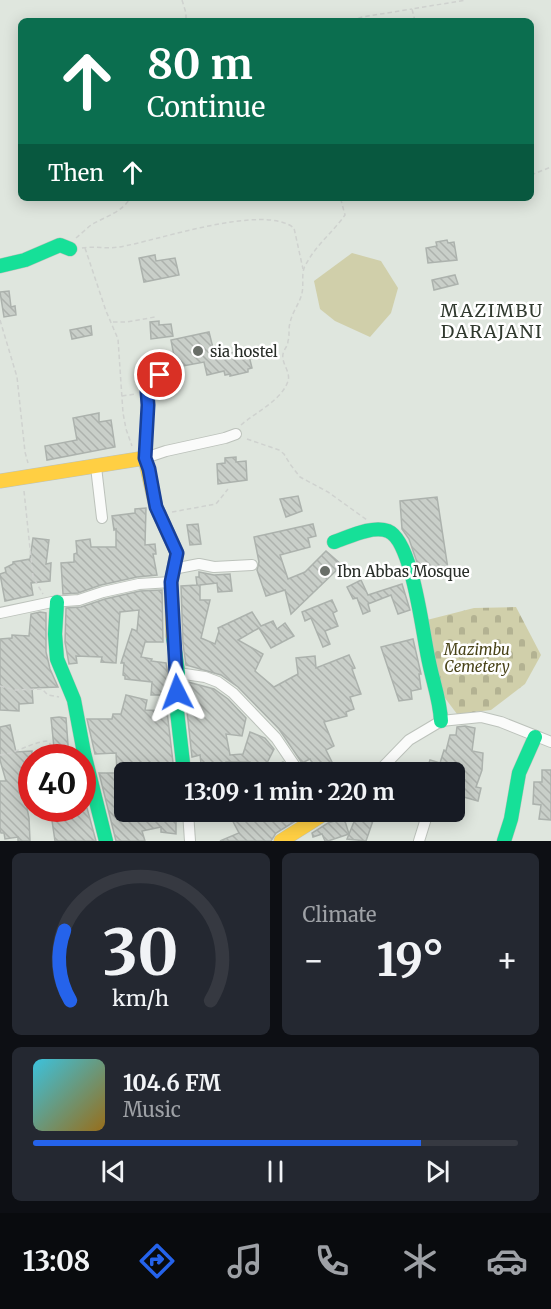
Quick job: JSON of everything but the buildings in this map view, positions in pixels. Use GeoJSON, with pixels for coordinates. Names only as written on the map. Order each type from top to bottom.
{"type":"FeatureCollection","features":[{"type":"Feature","properties":{"kind":"street"},"geometry":{"type":"LineString","coordinates":[[0,267],[25,260],[60,244],[69,249]]}},
{"type":"Feature","properties":{"kind":"street"},"geometry":{"type":"LineString","coordinates":[[171,362],[147,392],[143,459],[149,469],[156,507],[177,553],[172,576],[173,645],[178,672],[177,711],[183,762]]}},
{"type":"Feature","properties":{"kind":"street"},"geometry":{"type":"LineString","coordinates":[[0,481],[143,459],[236,434]]}},
{"type":"Feature","properties":{"kind":"street"},"geometry":{"type":"LineString","coordinates":[[96,467],[102,518]]}},
{"type":"Feature","properties":{"kind":"street"},"geometry":{"type":"LineString","coordinates":[[334,542],[379,530],[387,531],[399,541],[408,563],[441,710],[441,721]]}},
{"type":"Feature","properties":{"kind":"street"},"geometry":{"type":"LineString","coordinates":[[0,613],[55,602],[79,600],[172,576],[199,564],[214,567],[252,565]]}},
{"type":"Feature","properties":{"kind":"street"},"geometry":{"type":"LineString","coordinates":[[55,602],[58,664],[69,685],[82,744]]}},
{"type":"Feature","properties":{"kind":"street"},"geometry":{"type":"LineString","coordinates":[[178,672],[212,679],[233,693],[276,738],[292,762]]}},
{"type":"Feature","properties":{"kind":"street"},"geometry":{"type":"LineString","coordinates":[[388,762],[409,740],[441,721],[481,717],[501,722],[551,742]]}},
{"type":"Feature","properties":{"kind":"street"},"geometry":{"type":"LineString","coordinates":[[504,841],[511,819],[519,773],[535,737]]}},
{"type":"Feature","properties":{"kind":"street"},"geometry":{"type":"LineString","coordinates":[[96,801],[106,841]]}},
{"type":"Feature","properties":{"kind":"street"},"geometry":{"type":"LineString","coordinates":[[189,822],[190,841]]}},
{"type":"Feature","properties":{"kind":"street"},"geometry":{"type":"LineString","coordinates":[[281,841],[308,822]]}},
{"type":"Feature","properties":{"kind":"street"},"geometry":{"type":"LineString","coordinates":[[419,841],[425,822]]}},
{"type":"Feature","properties":{"kind":"path"},"geometry":{"type":"LineString","coordinates":[[182,0],[186,18]]}},
{"type":"Feature","properties":{"kind":"path"},"geometry":{"type":"LineString","coordinates":[[359,18],[466,0]]}},
{"type":"Feature","properties":{"kind":"path"},"geometry":{"type":"LineString","coordinates":[[412,9],[414,18]]}},
{"type":"Feature","properties":{"kind":"path"},"geometry":{"type":"LineString","coordinates":[[534,174],[551,167]]}},
{"type":"Feature","properties":{"kind":"path"},"geometry":{"type":"LineString","coordinates":[[69,249],[75,239],[90,226],[121,209],[129,201]]}},
{"type":"Feature","properties":{"kind":"path"},"geometry":{"type":"LineString","coordinates":[[303,269],[317,248],[327,239],[330,231],[345,215],[341,201]]}},
{"type":"Feature","properties":{"kind":"path"},"geometry":{"type":"LineString","coordinates":[[69,249],[117,248],[205,226],[259,220],[288,224],[294,228],[303,269],[302,295],[289,324],[288,344],[283,352],[288,380],[271,402],[241,425],[236,434],[279,450],[300,477],[328,492],[379,530]]}},
{"type":"Feature","properties":{"kind":"path"},"geometry":{"type":"LineString","coordinates":[[85,247],[106,311],[118,339],[122,396],[129,441],[134,454],[143,459]]}},
{"type":"Feature","properties":{"kind":"path"},"geometry":{"type":"LineString","coordinates":[[112,322],[155,317]]}},
{"type":"Feature","properties":{"kind":"path"},"geometry":{"type":"LineString","coordinates":[[0,320],[17,377],[25,452]]}},
{"type":"Feature","properties":{"kind":"path"},"geometry":{"type":"LineString","coordinates":[[122,396],[147,392]]}},
{"type":"Feature","properties":{"kind":"path"},"geometry":{"type":"LineString","coordinates":[[23,478],[33,577],[43,595],[55,602]]}},
{"type":"Feature","properties":{"kind":"path"},"geometry":{"type":"LineString","coordinates":[[159,515],[216,504],[228,489]]}},
{"type":"Feature","properties":{"kind":"path"},"geometry":{"type":"LineString","coordinates":[[0,686],[15,690],[42,689],[48,695],[73,699]]}},
{"type":"Feature","properties":{"kind":"path"},"geometry":{"type":"LineString","coordinates":[[34,744],[40,741],[48,741],[50,744]]}},
{"type":"Feature","properties":{"kind":"path"},"geometry":{"type":"LineString","coordinates":[[0,755],[18,751]]}},
{"type":"Feature","properties":{"kind":"green space"},"geometry":{"type":"Polygon","coordinates":[[[352,253],[381,261],[398,288],[391,313],[370,337],[335,321],[320,309],[314,281],[352,253]]]}},
{"type":"Feature","properties":{"kind":"green space","name":"Mazimbu Cemetery"},"geometry":{"type":"Polygon","coordinates":[[[516,607],[541,655],[525,684],[491,710],[457,714],[430,678],[423,621],[474,608],[516,607]]]}},
{"type":"Feature","properties":{"kind":"traffic: fast"},"geometry":{"type":"LineString","coordinates":[[0,266],[25,260],[60,245],[70,249]]}},
{"type":"Feature","properties":{"kind":"traffic: fast"},"geometry":{"type":"LineString","coordinates":[[334,542],[375,529],[388,531],[397,538],[404,552],[416,591],[441,721]]}},
{"type":"Feature","properties":{"kind":"traffic: fast"},"geometry":{"type":"LineString","coordinates":[[57,602],[55,634],[57,659],[74,700],[84,753],[106,841]]}},
{"type":"Feature","properties":{"kind":"traffic: fast"},"geometry":{"type":"LineString","coordinates":[[173,636],[178,673],[177,711],[183,762]]}},
{"type":"Feature","properties":{"kind":"traffic: fast"},"geometry":{"type":"LineString","coordinates":[[504,841],[511,819],[519,773],[535,737]]}},
{"type":"Feature","properties":{"kind":"traffic: slow"},"geometry":{"type":"LineString","coordinates":[[0,481],[145,458],[156,507],[177,553],[171,582],[173,636]]}},
{"type":"Feature","properties":{"kind":"traffic: slow"},"geometry":{"type":"LineString","coordinates":[[281,841],[311,822]]}},
{"type":"Feature","properties":{"kind":"place","name":"sia hostel"},"geometry":{"type":"Point","coordinates":[198,351]}},
{"type":"Feature","properties":{"kind":"place","name":"Ibn Abbas Mosque"},"geometry":{"type":"Point","coordinates":[325,571]}},
{"type":"Feature","properties":{"kind":"district","name":"MAZIMBU DARAJANI"},"geometry":{"type":"Point","coordinates":[492,320]}},
{"type":"Feature","properties":{"kind":"route"},"geometry":{"type":"LineString","coordinates":[[160,375],[147,392],[145,458],[156,507],[177,553],[171,582],[173,645],[178,672],[177,692]]}}]}
